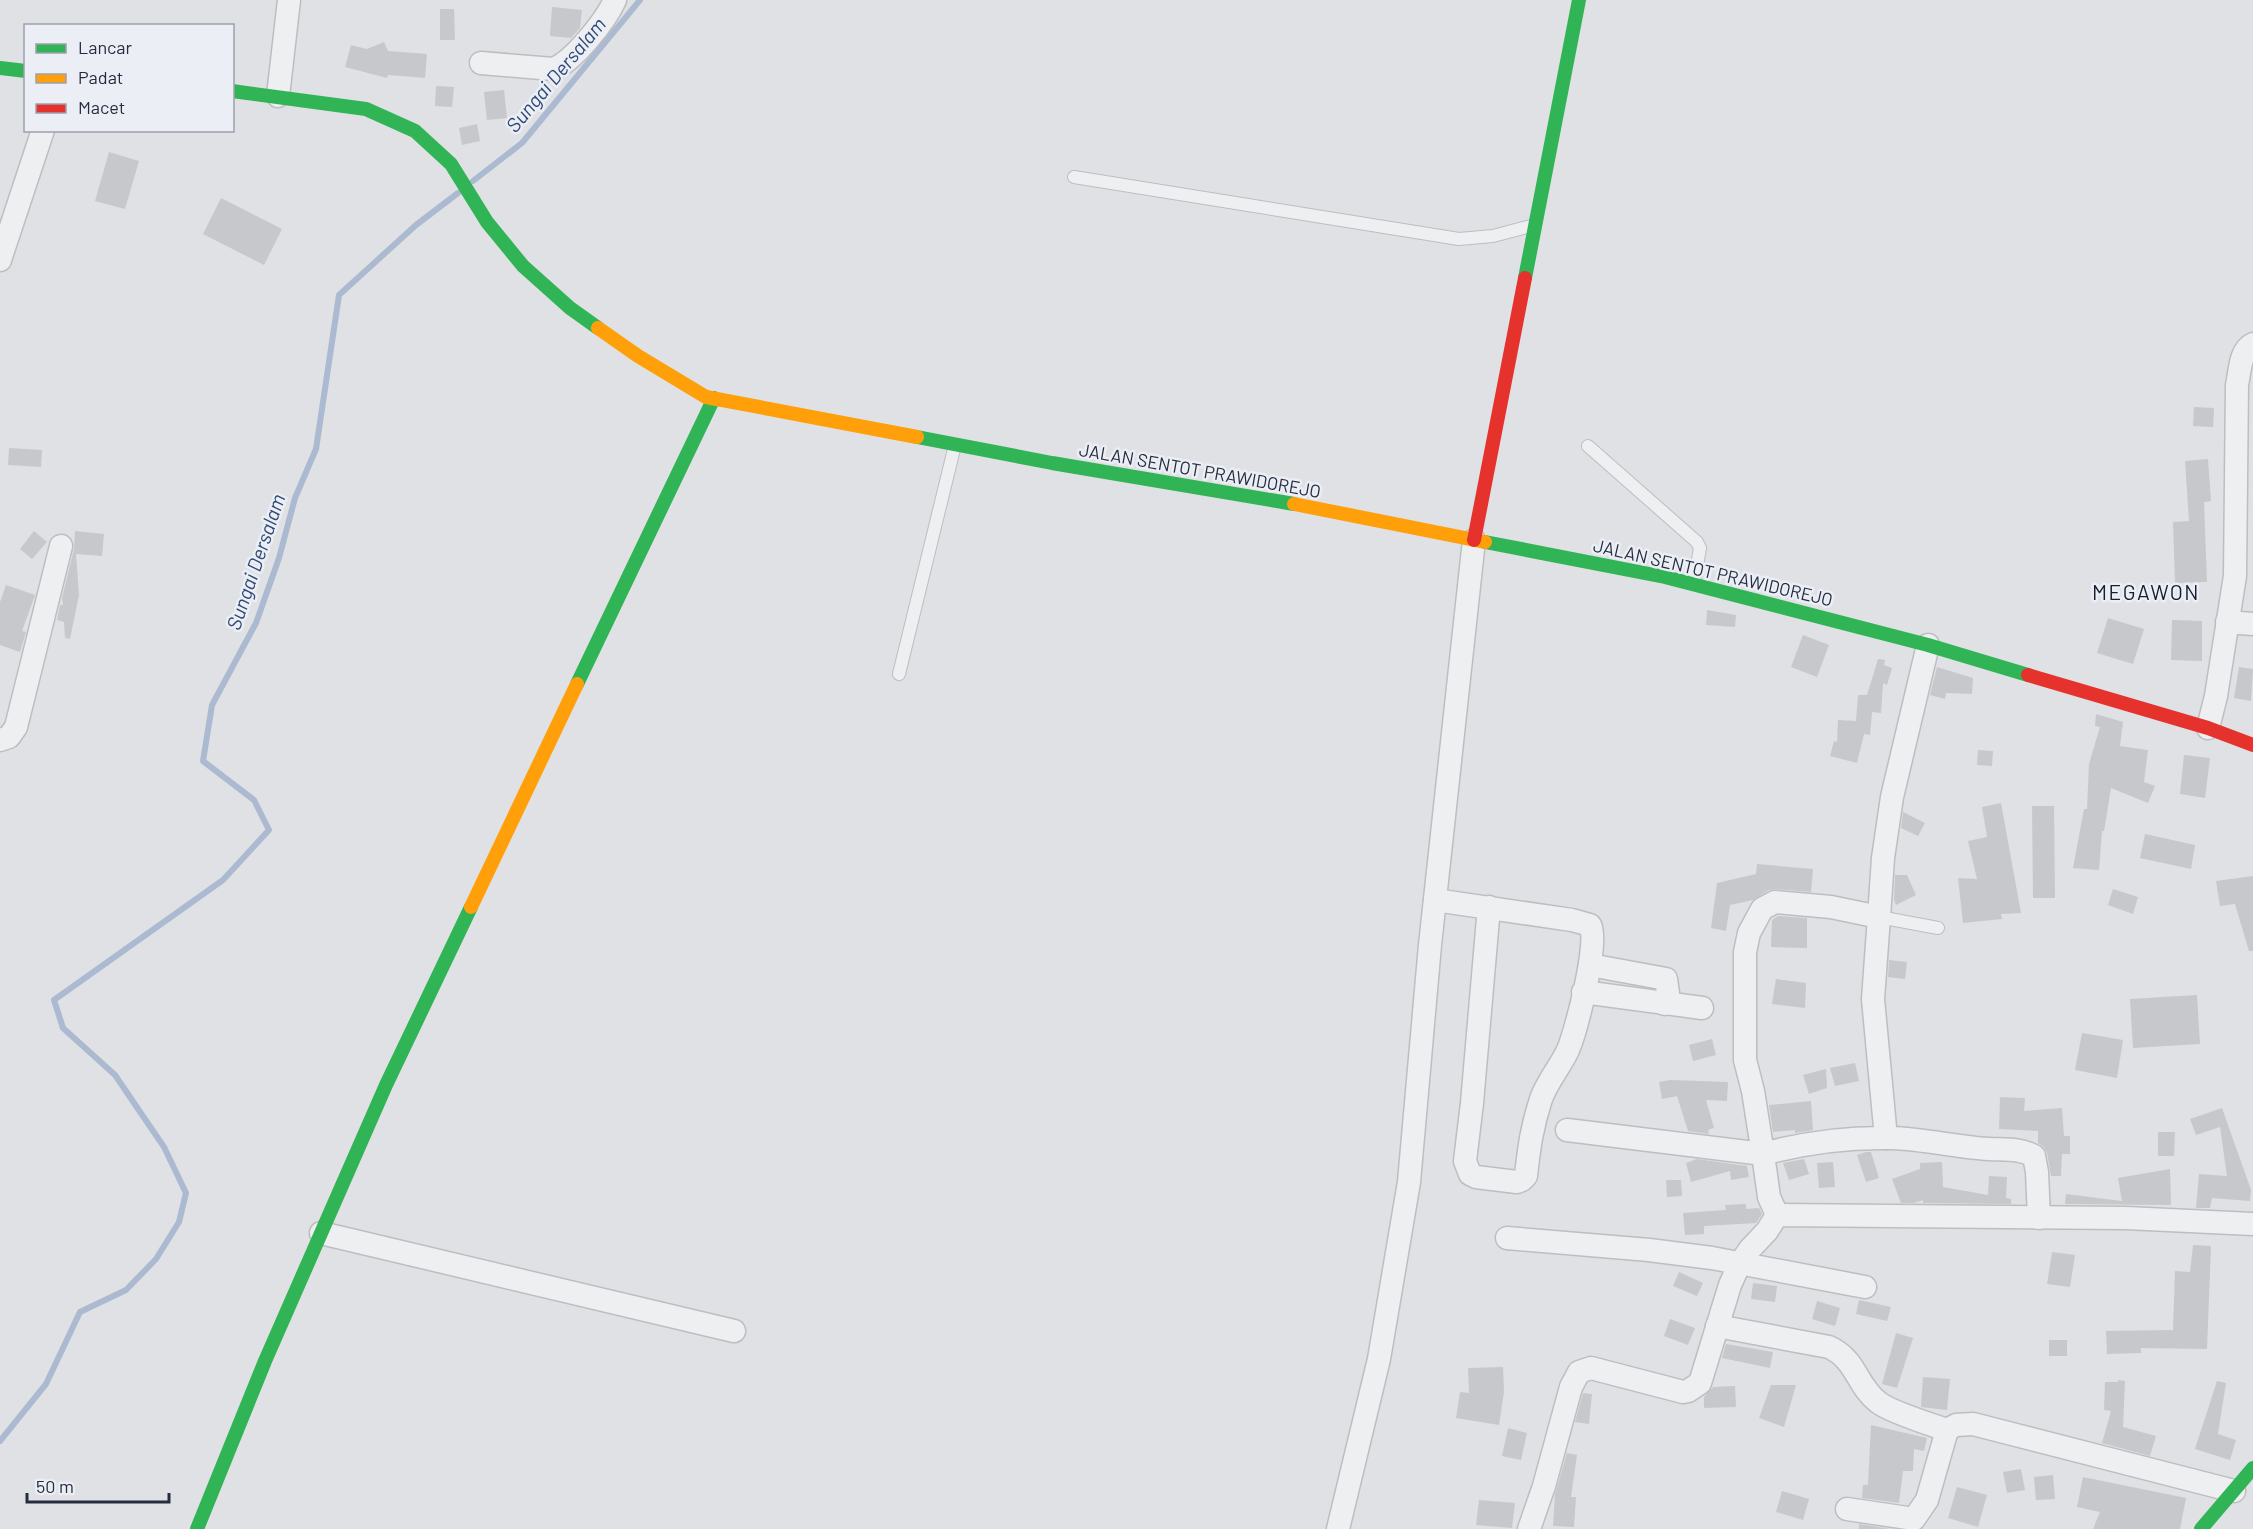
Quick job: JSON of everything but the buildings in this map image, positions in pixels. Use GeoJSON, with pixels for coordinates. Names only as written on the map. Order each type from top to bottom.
{"type":"FeatureCollection","features":[{"type":"Feature","properties":{"kind":"main road"},"geometry":{"type":"LineString","coordinates":[[1474,540],[1579,0]]}},
{"type":"Feature","properties":{"kind":"main road"},"geometry":{"type":"LineString","coordinates":[[0,68],[24,70]]}},
{"type":"Feature","properties":{"kind":"main road","name":"JALAN SENTOT PRAWIDOREJO"},"geometry":{"type":"LineString","coordinates":[[234,91],[366,109],[415,131],[451,164],[487,222],[523,266],[570,308],[677,381],[706,397],[1052,464],[1247,495],[1694,584],[1928,645],[2208,728],[2251,744]]}},
{"type":"Feature","properties":{"kind":"main road"},"geometry":{"type":"LineString","coordinates":[[197,1529],[264,1361],[386,1085],[714,398]]}},
{"type":"Feature","properties":{"kind":"main road"},"geometry":{"type":"LineString","coordinates":[[2201,1529],[2253,1468]]}},
{"type":"Feature","properties":{"kind":"street"},"geometry":{"type":"LineString","coordinates":[[278,96],[289,0]]}},
{"type":"Feature","properties":{"kind":"street"},"geometry":{"type":"LineString","coordinates":[[481,63],[553,69],[561,66],[587,39],[615,0]]}},
{"type":"Feature","properties":{"kind":"street"},"geometry":{"type":"LineString","coordinates":[[0,260],[42,132]]}},
{"type":"Feature","properties":{"kind":"street"},"geometry":{"type":"LineString","coordinates":[[2208,728],[2216,696],[2235,576],[2237,385],[2244,353],[2249,345],[2253,344]]}},
{"type":"Feature","properties":{"kind":"street"},"geometry":{"type":"LineString","coordinates":[[1338,1529],[1379,1359],[1409,1182],[1435,900],[1474,540]]}},
{"type":"Feature","properties":{"kind":"street"},"geometry":{"type":"LineString","coordinates":[[0,740],[9,737],[16,727],[61,546]]}},
{"type":"Feature","properties":{"kind":"street"},"geometry":{"type":"LineString","coordinates":[[2228,621],[2253,624]]}},
{"type":"Feature","properties":{"kind":"street"},"geometry":{"type":"LineString","coordinates":[[1886,1138],[1873,999],[1883,858],[1892,797],[1928,645]]}},
{"type":"Feature","properties":{"kind":"street"},"geometry":{"type":"LineString","coordinates":[[1435,900],[1489,907],[1572,920],[1590,925],[1594,938],[1590,965],[1568,1049],[1542,1096],[1530,1135],[1526,1176],[1517,1182],[1476,1177],[1470,1174],[1465,1161],[1489,907]]}},
{"type":"Feature","properties":{"kind":"street"},"geometry":{"type":"LineString","coordinates":[[1777,1215],[1769,1197],[1753,1091],[1745,1060],[1745,952],[1749,933],[1762,909],[1775,902],[1831,907],[1878,917]]}},
{"type":"Feature","properties":{"kind":"street"},"geometry":{"type":"LineString","coordinates":[[1590,965],[1666,979],[1668,993],[1665,1004]]}},
{"type":"Feature","properties":{"kind":"street"},"geometry":{"type":"LineString","coordinates":[[1583,992],[1702,1008]]}},
{"type":"Feature","properties":{"kind":"street"},"geometry":{"type":"LineString","coordinates":[[1567,1130],[1763,1154],[1835,1141],[1886,1138],[2026,1151],[2034,1156],[2039,1218]]}},
{"type":"Feature","properties":{"kind":"street"},"geometry":{"type":"LineString","coordinates":[[1777,1215],[2126,1218],[2253,1224]]}},
{"type":"Feature","properties":{"kind":"street"},"geometry":{"type":"LineString","coordinates":[[1529,1529],[1544,1486],[1571,1387],[1579,1372],[1591,1368],[1683,1392],[1700,1383],[1730,1285],[1739,1264],[1767,1231],[1777,1215]]}},
{"type":"Feature","properties":{"kind":"street"},"geometry":{"type":"LineString","coordinates":[[321,1233],[734,1331]]}},
{"type":"Feature","properties":{"kind":"street"},"geometry":{"type":"LineString","coordinates":[[1507,1238],[1649,1250],[1712,1258],[1865,1287]]}},
{"type":"Feature","properties":{"kind":"street"},"geometry":{"type":"LineString","coordinates":[[1718,1326],[1829,1347],[1841,1353],[1850,1362],[1862,1383],[1878,1403],[1947,1431]]}},
{"type":"Feature","properties":{"kind":"street"},"geometry":{"type":"LineString","coordinates":[[1847,1509],[1913,1524],[1927,1500],[1947,1431],[1956,1425],[1973,1424],[2234,1491]]}},
{"type":"Feature","properties":{"kind":"lane"},"geometry":{"type":"LineString","coordinates":[[1074,177],[1460,239],[1493,236],[1535,224]]}},
{"type":"Feature","properties":{"kind":"lane"},"geometry":{"type":"LineString","coordinates":[[900,674],[955,445]]}},
{"type":"Feature","properties":{"kind":"lane"},"geometry":{"type":"LineString","coordinates":[[1588,446],[1697,542],[1700,548],[1694,584]]}},
{"type":"Feature","properties":{"kind":"lane"},"geometry":{"type":"LineString","coordinates":[[1878,917],[1938,928]]}},
{"type":"Feature","properties":{"kind":"waterway","name":"Sungai Dersalam"},"geometry":{"type":"LineString","coordinates":[[473,181],[522,143],[640,0]]}},
{"type":"Feature","properties":{"kind":"waterway","name":"Sungai Dersalam"},"geometry":{"type":"LineString","coordinates":[[0,1441],[46,1384],[80,1312],[126,1290],[156,1259],[179,1222],[186,1193],[164,1147],[115,1075],[63,1028],[54,1000],[223,880],[269,830],[254,800],[203,761],[212,705],[256,623],[279,558],[295,498],[316,449],[339,295],[416,225],[458,193]]}},
{"type":"Feature","properties":{"kind":"traffic: fast"},"geometry":{"type":"LineString","coordinates":[[1525,278],[1579,0]]}},
{"type":"Feature","properties":{"kind":"traffic: fast"},"geometry":{"type":"LineString","coordinates":[[0,68],[24,71]]}},
{"type":"Feature","properties":{"kind":"traffic: fast"},"geometry":{"type":"LineString","coordinates":[[234,91],[366,109],[415,131],[451,164],[487,222],[523,266],[570,308],[598,328]]}},
{"type":"Feature","properties":{"kind":"traffic: fast"},"geometry":{"type":"LineString","coordinates":[[577,684],[714,398]]}},
{"type":"Feature","properties":{"kind":"traffic: fast"},"geometry":{"type":"LineString","coordinates":[[917,437],[1052,463],[1294,504]]}},
{"type":"Feature","properties":{"kind":"traffic: fast"},"geometry":{"type":"LineString","coordinates":[[1485,542],[1665,577],[1928,645],[2028,675]]}},
{"type":"Feature","properties":{"kind":"traffic: fast"},"geometry":{"type":"LineString","coordinates":[[197,1529],[265,1361],[386,1085],[471,907]]}},
{"type":"Feature","properties":{"kind":"traffic: fast"},"geometry":{"type":"LineString","coordinates":[[2201,1529],[2253,1468]]}},
{"type":"Feature","properties":{"kind":"traffic: slow"},"geometry":{"type":"LineString","coordinates":[[598,328],[638,356],[706,397],[917,437]]}},
{"type":"Feature","properties":{"kind":"traffic: slow"},"geometry":{"type":"LineString","coordinates":[[1294,504],[1485,542]]}},
{"type":"Feature","properties":{"kind":"traffic: slow"},"geometry":{"type":"LineString","coordinates":[[471,907],[577,684]]}},
{"type":"Feature","properties":{"kind":"traffic: jam"},"geometry":{"type":"LineString","coordinates":[[1474,540],[1525,278]]}},
{"type":"Feature","properties":{"kind":"traffic: jam"},"geometry":{"type":"LineString","coordinates":[[2028,675],[2208,728],[2253,745]]}},
{"type":"Feature","properties":{"kind":"district","name":"MEGAWON"},"geometry":{"type":"Point","coordinates":[2146,593]}}]}
